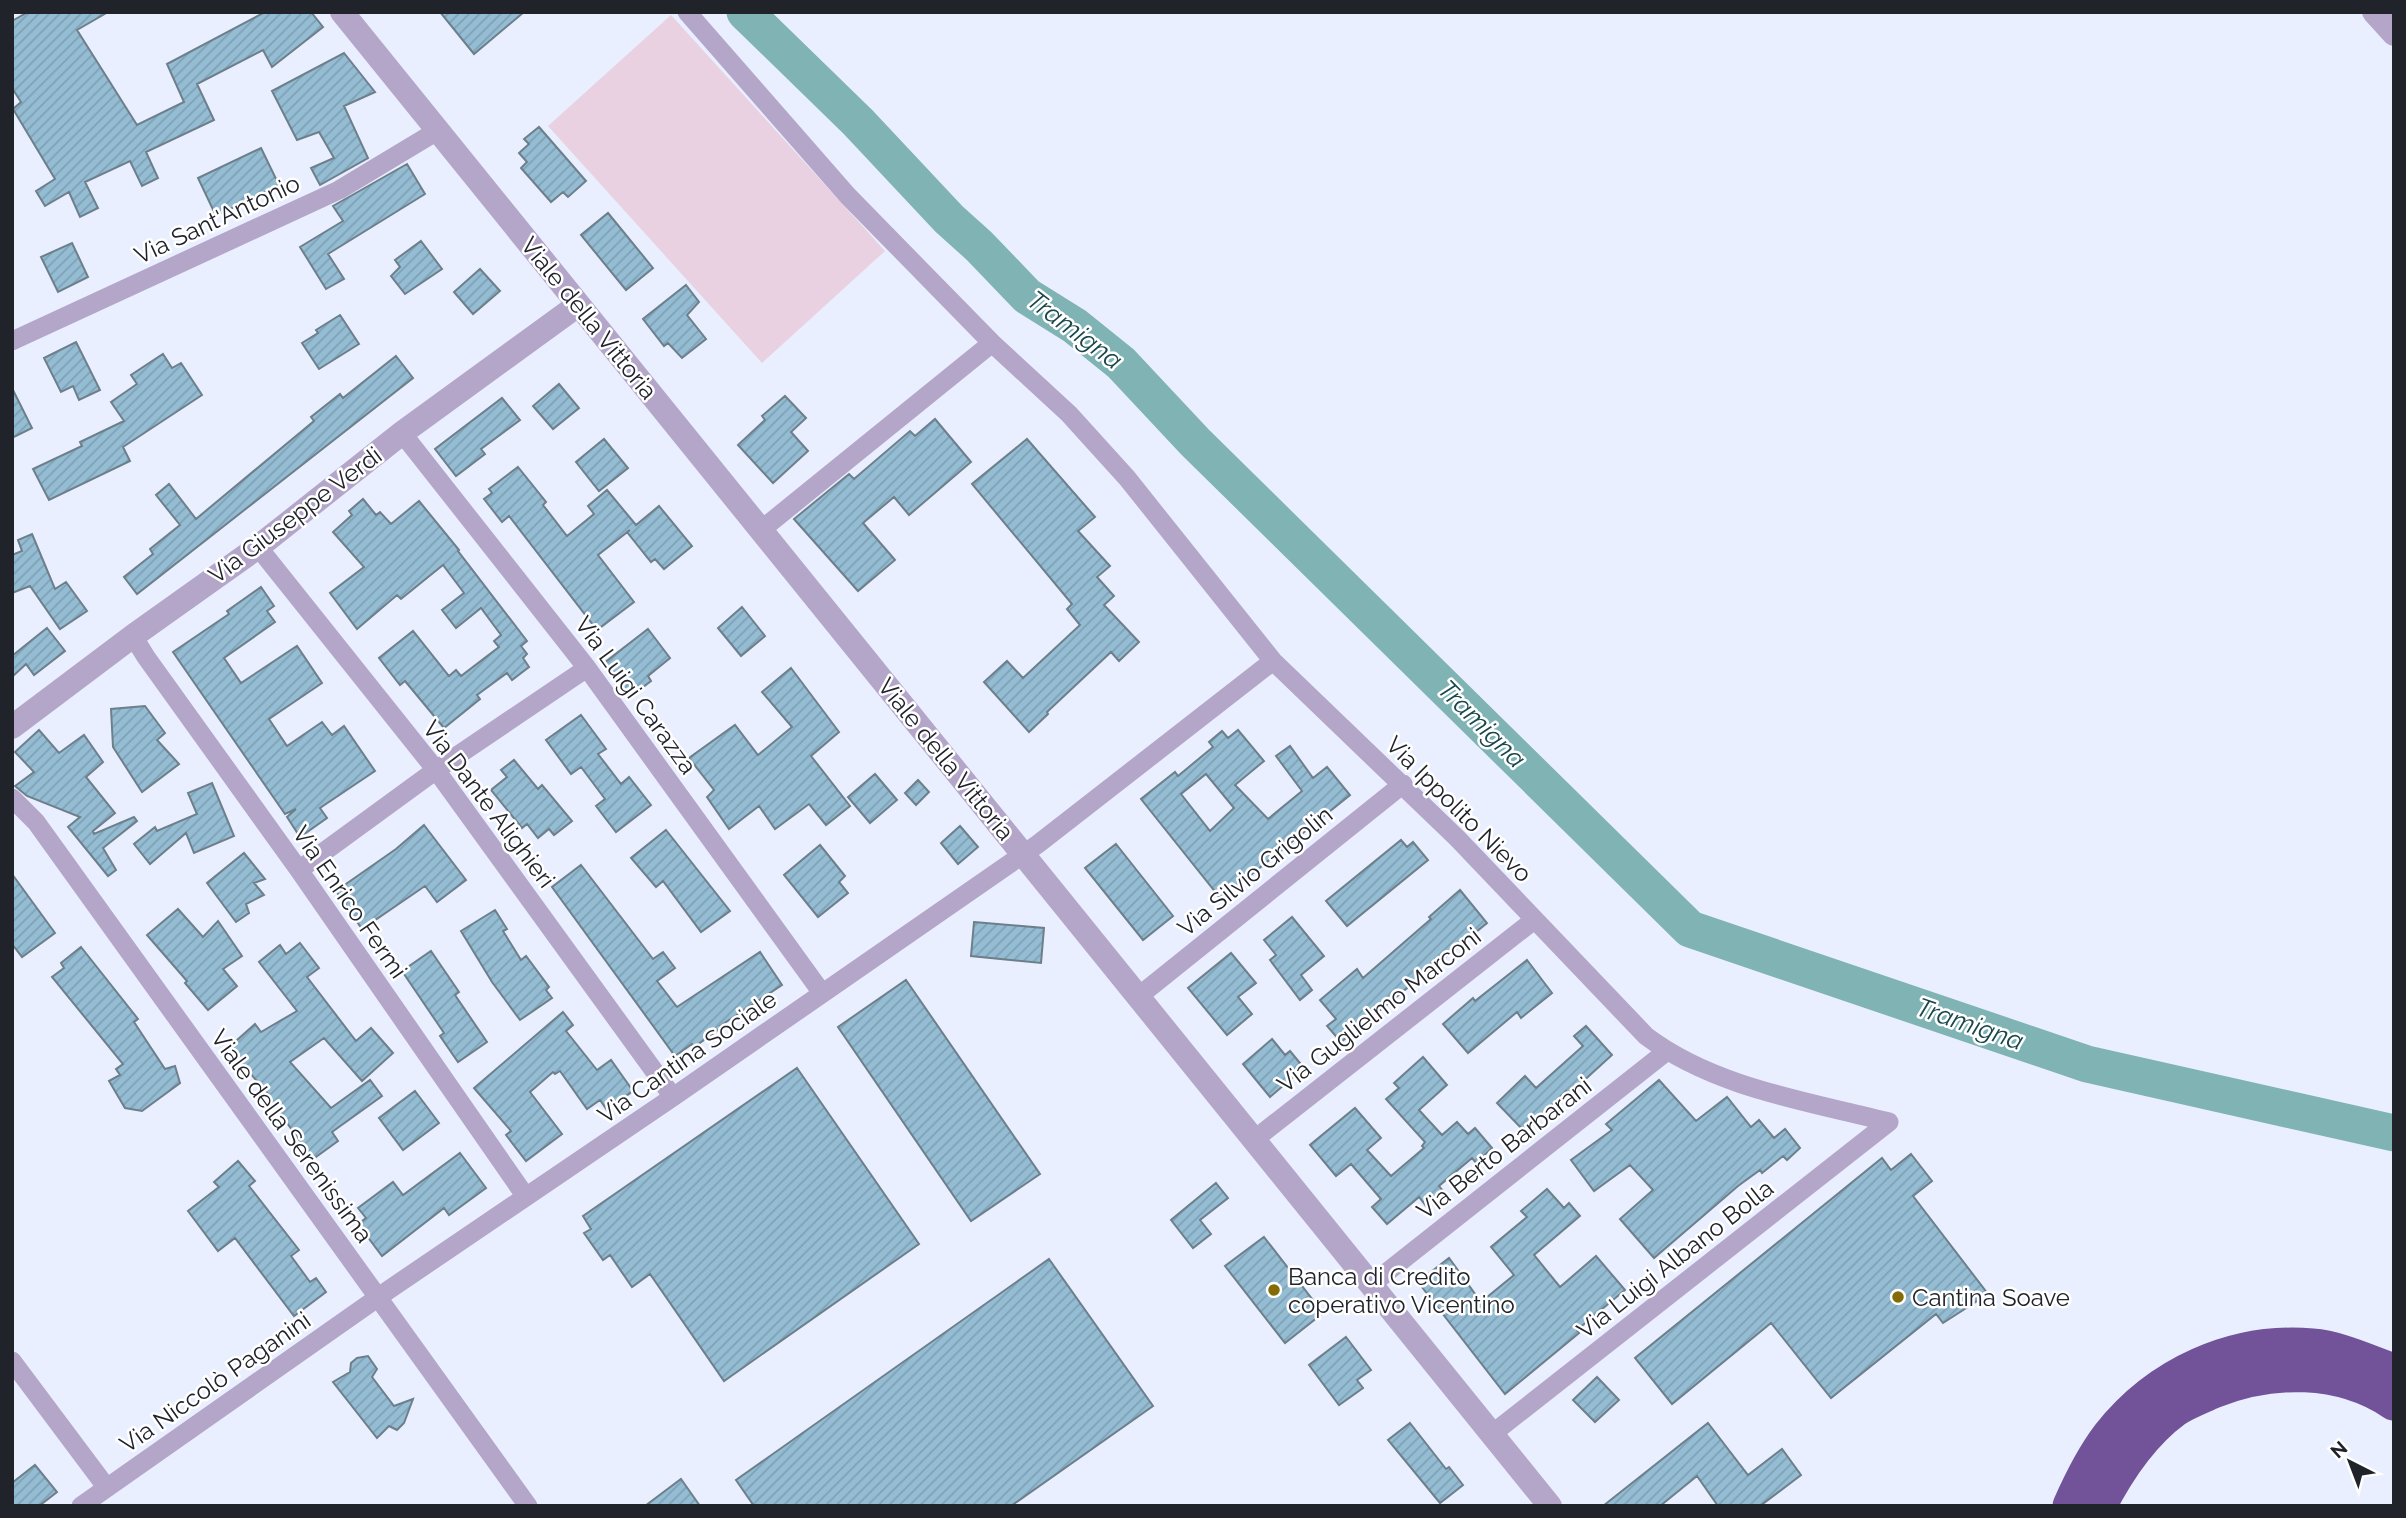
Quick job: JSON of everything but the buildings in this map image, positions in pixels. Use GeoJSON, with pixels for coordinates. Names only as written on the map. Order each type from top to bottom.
{"type":"FeatureCollection","features":[{"type":"Feature","properties":{"kind":"highway"},"geometry":{"type":"LineString","coordinates":[[2071,1506],[2087,1470],[2109,1437],[2132,1411],[2159,1388],[2211,1361],[2238,1352],[2315,1347],[2394,1371]]}},
{"type":"Feature","properties":{"kind":"highway"},"geometry":{"type":"LineString","coordinates":[[2098,1506],[2113,1477],[2139,1441],[2175,1409],[2221,1387],[2251,1378],[2294,1372],[2329,1375],[2364,1385],[2394,1402]]}},
{"type":"Feature","properties":{"kind":"street","name":"Viale della Vittoria"},"geometry":{"type":"LineString","coordinates":[[342,12],[1550,1506]]}},
{"type":"Feature","properties":{"kind":"street","name":"Via Ippolito Nievo"},"geometry":{"type":"LineString","coordinates":[[687,12],[848,196],[992,343],[1069,414],[1127,478],[1273,661],[1457,838],[1646,1036],[1706,1072],[1889,1122]]}},
{"type":"Feature","properties":{"kind":"street"},"geometry":{"type":"LineString","coordinates":[[2374,12],[2394,34]]}},
{"type":"Feature","properties":{"kind":"street","name":"Via Sant'Antonio"},"geometry":{"type":"LineString","coordinates":[[12,341],[338,190],[437,131]]}},
{"type":"Feature","properties":{"kind":"street","name":"Via Giuseppe Verdi"},"geometry":{"type":"LineString","coordinates":[[12,727],[258,547],[402,433],[578,304]]}},
{"type":"Feature","properties":{"kind":"street"},"geometry":{"type":"LineString","coordinates":[[761,530],[992,343]]}},
{"type":"Feature","properties":{"kind":"street","name":"Via Luigi Carazza"},"geometry":{"type":"LineString","coordinates":[[402,433],[587,668],[822,993]]}},
{"type":"Feature","properties":{"kind":"street","name":"Via Dante Alighieri"},"geometry":{"type":"LineString","coordinates":[[258,547],[436,770],[673,1097]]}},
{"type":"Feature","properties":{"kind":"street","name":"Via Enrico Fermi"},"geometry":{"type":"LineString","coordinates":[[133,636],[526,1197]]}},
{"type":"Feature","properties":{"kind":"street"},"geometry":{"type":"LineString","coordinates":[[1023,854],[1273,661]]}},
{"type":"Feature","properties":{"kind":"street"},"geometry":{"type":"LineString","coordinates":[[299,870],[436,770],[587,668]]}},
{"type":"Feature","properties":{"kind":"street","name":"Via Silvio Grigolin"},"geometry":{"type":"LineString","coordinates":[[1139,996],[1403,785]]}},
{"type":"Feature","properties":{"kind":"street","name":"Viale della Serenissima"},"geometry":{"type":"LineString","coordinates":[[12,798],[36,822],[528,1506]]}},
{"type":"Feature","properties":{"kind":"street","name":"Via Cantina Sociale"},"geometry":{"type":"LineString","coordinates":[[377,1297],[673,1097],[1023,854]]}},
{"type":"Feature","properties":{"kind":"street","name":"Via Guglielmo Marconi"},"geometry":{"type":"LineString","coordinates":[[1255,1139],[1534,920]]}},
{"type":"Feature","properties":{"kind":"street","name":"Via Berto Barbarani"},"geometry":{"type":"LineString","coordinates":[[1372,1284],[1667,1051]]}},
{"type":"Feature","properties":{"kind":"street","name":"Via Luigi Albano Bolla"},"geometry":{"type":"LineString","coordinates":[[1492,1434],[1889,1122]]}},
{"type":"Feature","properties":{"kind":"street","name":"Via Niccolò Paganini"},"geometry":{"type":"LineString","coordinates":[[81,1506],[377,1297]]}},
{"type":"Feature","properties":{"kind":"street"},"geometry":{"type":"LineString","coordinates":[[12,1361],[107,1488]]}},
{"type":"Feature","properties":{"kind":"shaded area"},"geometry":{"type":"Polygon","coordinates":[[[671,15],[885,251],[762,363],[548,126],[671,15]]]}},
{"type":"Feature","properties":{"kind":"waterway","name":"Tramigna"},"geometry":{"type":"LineString","coordinates":[[745,12],[858,122],[949,219],[1027,296],[1075,326],[1121,363],[1195,442],[1690,929],[2087,1064],[2394,1133]]}},
{"type":"Feature","properties":{"kind":"place","name":"Banca di Credito coperativo Vicentino"},"geometry":{"type":"Point","coordinates":[1274,1290]}},
{"type":"Feature","properties":{"kind":"place","name":"Cantina Soave"},"geometry":{"type":"Point","coordinates":[1898,1297]}}]}
